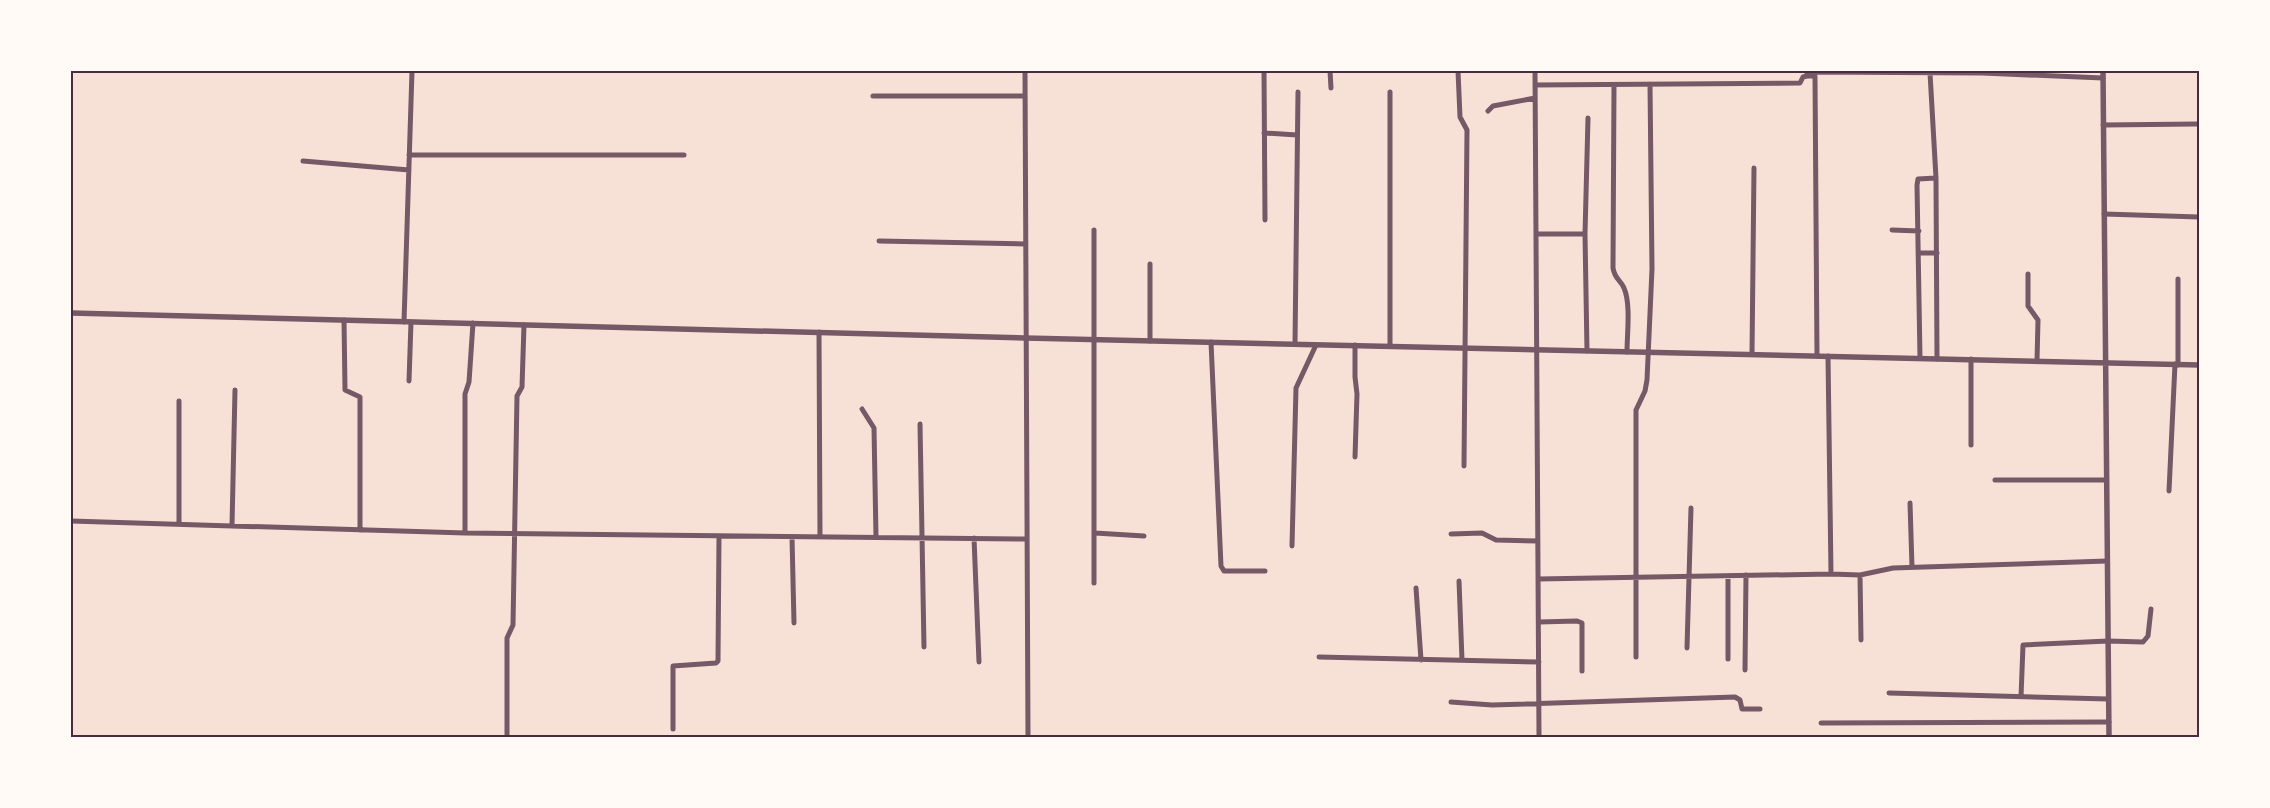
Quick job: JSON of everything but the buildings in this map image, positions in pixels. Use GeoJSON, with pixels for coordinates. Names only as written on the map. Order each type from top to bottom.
{"type":"FeatureCollection","features":[{"type":"Feature","properties":{"kind":"street"},"geometry":{"type":"LineString","coordinates":[[409,381],[409,155],[412,71]]}},
{"type":"Feature","properties":{"kind":"street"},"geometry":{"type":"LineString","coordinates":[[1025,71],[1028,737]]}},
{"type":"Feature","properties":{"kind":"street"},"geometry":{"type":"LineString","coordinates":[[1264,71],[1265,220]]}},
{"type":"Feature","properties":{"kind":"street"},"geometry":{"type":"LineString","coordinates":[[1330,71],[1331,88]]}},
{"type":"Feature","properties":{"kind":"street"},"geometry":{"type":"LineString","coordinates":[[1458,71],[1460,117],[1467,130],[1464,466]]}},
{"type":"Feature","properties":{"kind":"street"},"geometry":{"type":"LineString","coordinates":[[1535,71],[1539,737]]}},
{"type":"Feature","properties":{"kind":"street"},"geometry":{"type":"LineString","coordinates":[[1535,85],[1800,83],[1807,73],[2103,75],[2109,737]]}},
{"type":"Feature","properties":{"kind":"street"},"geometry":{"type":"LineString","coordinates":[[1807,73],[1815,76],[1818,356]]}},
{"type":"Feature","properties":{"kind":"street"},"geometry":{"type":"LineString","coordinates":[[1930,73],[1936,178],[1937,358]]}},
{"type":"Feature","properties":{"kind":"street"},"geometry":{"type":"LineString","coordinates":[[1636,657],[1636,410],[1645,391],[1652,269],[1650,84]]}},
{"type":"Feature","properties":{"kind":"street"},"geometry":{"type":"LineString","coordinates":[[1614,85],[1613,268],[1615,277],[1624,286],[1627,352]]}},
{"type":"Feature","properties":{"kind":"street"},"geometry":{"type":"LineString","coordinates":[[1295,344],[1298,92]]}},
{"type":"Feature","properties":{"kind":"street"},"geometry":{"type":"LineString","coordinates":[[1390,92],[1390,346]]}},
{"type":"Feature","properties":{"kind":"street"},"geometry":{"type":"LineString","coordinates":[[872,96],[1025,96]]}},
{"type":"Feature","properties":{"kind":"street"},"geometry":{"type":"LineString","coordinates":[[1488,111],[1493,106],[1535,98]]}},
{"type":"Feature","properties":{"kind":"street"},"geometry":{"type":"LineString","coordinates":[[1587,351],[1585,234],[1588,118]]}},
{"type":"Feature","properties":{"kind":"street"},"geometry":{"type":"LineString","coordinates":[[2103,125],[2197,124]]}},
{"type":"Feature","properties":{"kind":"street"},"geometry":{"type":"LineString","coordinates":[[1264,133],[1297,135]]}},
{"type":"Feature","properties":{"kind":"street"},"geometry":{"type":"LineString","coordinates":[[409,155],[684,155]]}},
{"type":"Feature","properties":{"kind":"street"},"geometry":{"type":"LineString","coordinates":[[303,161],[409,170]]}},
{"type":"Feature","properties":{"kind":"street"},"geometry":{"type":"LineString","coordinates":[[1752,354],[1754,168]]}},
{"type":"Feature","properties":{"kind":"street"},"geometry":{"type":"LineString","coordinates":[[1920,358],[1917,180],[1936,178]]}},
{"type":"Feature","properties":{"kind":"street"},"geometry":{"type":"LineString","coordinates":[[2104,214],[2199,217]]}},
{"type":"Feature","properties":{"kind":"street"},"geometry":{"type":"LineString","coordinates":[[1094,230],[1096,340],[1094,583]]}},
{"type":"Feature","properties":{"kind":"street"},"geometry":{"type":"LineString","coordinates":[[1892,230],[1919,231]]}},
{"type":"Feature","properties":{"kind":"street"},"geometry":{"type":"LineString","coordinates":[[1536,234],[1585,234]]}},
{"type":"Feature","properties":{"kind":"street"},"geometry":{"type":"LineString","coordinates":[[879,240],[1025,244]]}},
{"type":"Feature","properties":{"kind":"street"},"geometry":{"type":"LineString","coordinates":[[1919,254],[1937,253]]}},
{"type":"Feature","properties":{"kind":"street"},"geometry":{"type":"LineString","coordinates":[[1150,264],[1150,341]]}},
{"type":"Feature","properties":{"kind":"street"},"geometry":{"type":"LineString","coordinates":[[2028,274],[2028,306],[2038,320],[2037,361]]}},
{"type":"Feature","properties":{"kind":"street"},"geometry":{"type":"LineString","coordinates":[[2169,491],[2176,364],[2178,279]]}},
{"type":"Feature","properties":{"kind":"street"},"geometry":{"type":"LineString","coordinates":[[71,313],[1096,340],[2199,365]]}},
{"type":"Feature","properties":{"kind":"street"},"geometry":{"type":"LineString","coordinates":[[344,320],[345,390],[360,397],[360,530]]}},
{"type":"Feature","properties":{"kind":"street"},"geometry":{"type":"LineString","coordinates":[[465,533],[465,394],[469,382],[472,323]]}},
{"type":"Feature","properties":{"kind":"street"},"geometry":{"type":"LineString","coordinates":[[507,737],[507,638],[513,625],[513,534],[517,396],[522,387],[524,325]]}},
{"type":"Feature","properties":{"kind":"street"},"geometry":{"type":"LineString","coordinates":[[819,332],[820,537]]}},
{"type":"Feature","properties":{"kind":"street"},"geometry":{"type":"LineString","coordinates":[[1211,342],[1221,566],[1224,571],[1266,571]]}},
{"type":"Feature","properties":{"kind":"street"},"geometry":{"type":"LineString","coordinates":[[1292,546],[1296,388],[1316,344]]}},
{"type":"Feature","properties":{"kind":"street"},"geometry":{"type":"LineString","coordinates":[[1355,345],[1357,394],[1355,458]]}},
{"type":"Feature","properties":{"kind":"street"},"geometry":{"type":"LineString","coordinates":[[1828,356],[1831,574]]}},
{"type":"Feature","properties":{"kind":"street"},"geometry":{"type":"LineString","coordinates":[[1971,359],[1971,445]]}},
{"type":"Feature","properties":{"kind":"street"},"geometry":{"type":"LineString","coordinates":[[232,526],[235,390]]}},
{"type":"Feature","properties":{"kind":"street"},"geometry":{"type":"LineString","coordinates":[[179,524],[180,401]]}},
{"type":"Feature","properties":{"kind":"street"},"geometry":{"type":"LineString","coordinates":[[862,409],[874,428],[876,538]]}},
{"type":"Feature","properties":{"kind":"street"},"geometry":{"type":"LineString","coordinates":[[920,424],[924,538],[924,647]]}},
{"type":"Feature","properties":{"kind":"street"},"geometry":{"type":"LineString","coordinates":[[1995,480],[2106,480]]}},
{"type":"Feature","properties":{"kind":"street"},"geometry":{"type":"LineString","coordinates":[[1910,503],[1912,567]]}},
{"type":"Feature","properties":{"kind":"street"},"geometry":{"type":"LineString","coordinates":[[1686,648],[1691,508]]}},
{"type":"Feature","properties":{"kind":"street"},"geometry":{"type":"LineString","coordinates":[[71,521],[513,534],[1027,539]]}},
{"type":"Feature","properties":{"kind":"street"},"geometry":{"type":"LineString","coordinates":[[1095,533],[1144,536]]}},
{"type":"Feature","properties":{"kind":"street"},"geometry":{"type":"LineString","coordinates":[[1452,534],[1482,533],[1496,540],[1538,541]]}},
{"type":"Feature","properties":{"kind":"street"},"geometry":{"type":"LineString","coordinates":[[673,729],[673,666],[715,663],[718,661],[719,536]]}},
{"type":"Feature","properties":{"kind":"street"},"geometry":{"type":"LineString","coordinates":[[792,537],[794,623]]}},
{"type":"Feature","properties":{"kind":"street"},"geometry":{"type":"LineString","coordinates":[[974,538],[979,662]]}},
{"type":"Feature","properties":{"kind":"street"},"geometry":{"type":"LineString","coordinates":[[1538,579],[1688,575],[1860,575],[1892,568],[2107,561]]}},
{"type":"Feature","properties":{"kind":"street"},"geometry":{"type":"LineString","coordinates":[[1745,670],[1746,575]]}},
{"type":"Feature","properties":{"kind":"street"},"geometry":{"type":"LineString","coordinates":[[1860,575],[1861,640]]}},
{"type":"Feature","properties":{"kind":"street"},"geometry":{"type":"LineString","coordinates":[[1728,576],[1728,659]]}},
{"type":"Feature","properties":{"kind":"street"},"geometry":{"type":"LineString","coordinates":[[1460,582],[1462,660]]}},
{"type":"Feature","properties":{"kind":"street"},"geometry":{"type":"LineString","coordinates":[[1416,588],[1421,660]]}},
{"type":"Feature","properties":{"kind":"street"},"geometry":{"type":"LineString","coordinates":[[2021,697],[2023,645],[2146,640],[2151,609]]}},
{"type":"Feature","properties":{"kind":"street"},"geometry":{"type":"LineString","coordinates":[[1538,622],[1577,621],[1582,623],[1582,671]]}},
{"type":"Feature","properties":{"kind":"street"},"geometry":{"type":"LineString","coordinates":[[1319,657],[1539,662]]}},
{"type":"Feature","properties":{"kind":"street"},"geometry":{"type":"LineString","coordinates":[[1890,693],[2108,699]]}},
{"type":"Feature","properties":{"kind":"street"},"geometry":{"type":"LineString","coordinates":[[1450,702],[1492,705],[1736,697],[1740,700],[1742,709],[1760,709]]}},
{"type":"Feature","properties":{"kind":"street"},"geometry":{"type":"LineString","coordinates":[[1820,723],[2109,722]]}}]}
